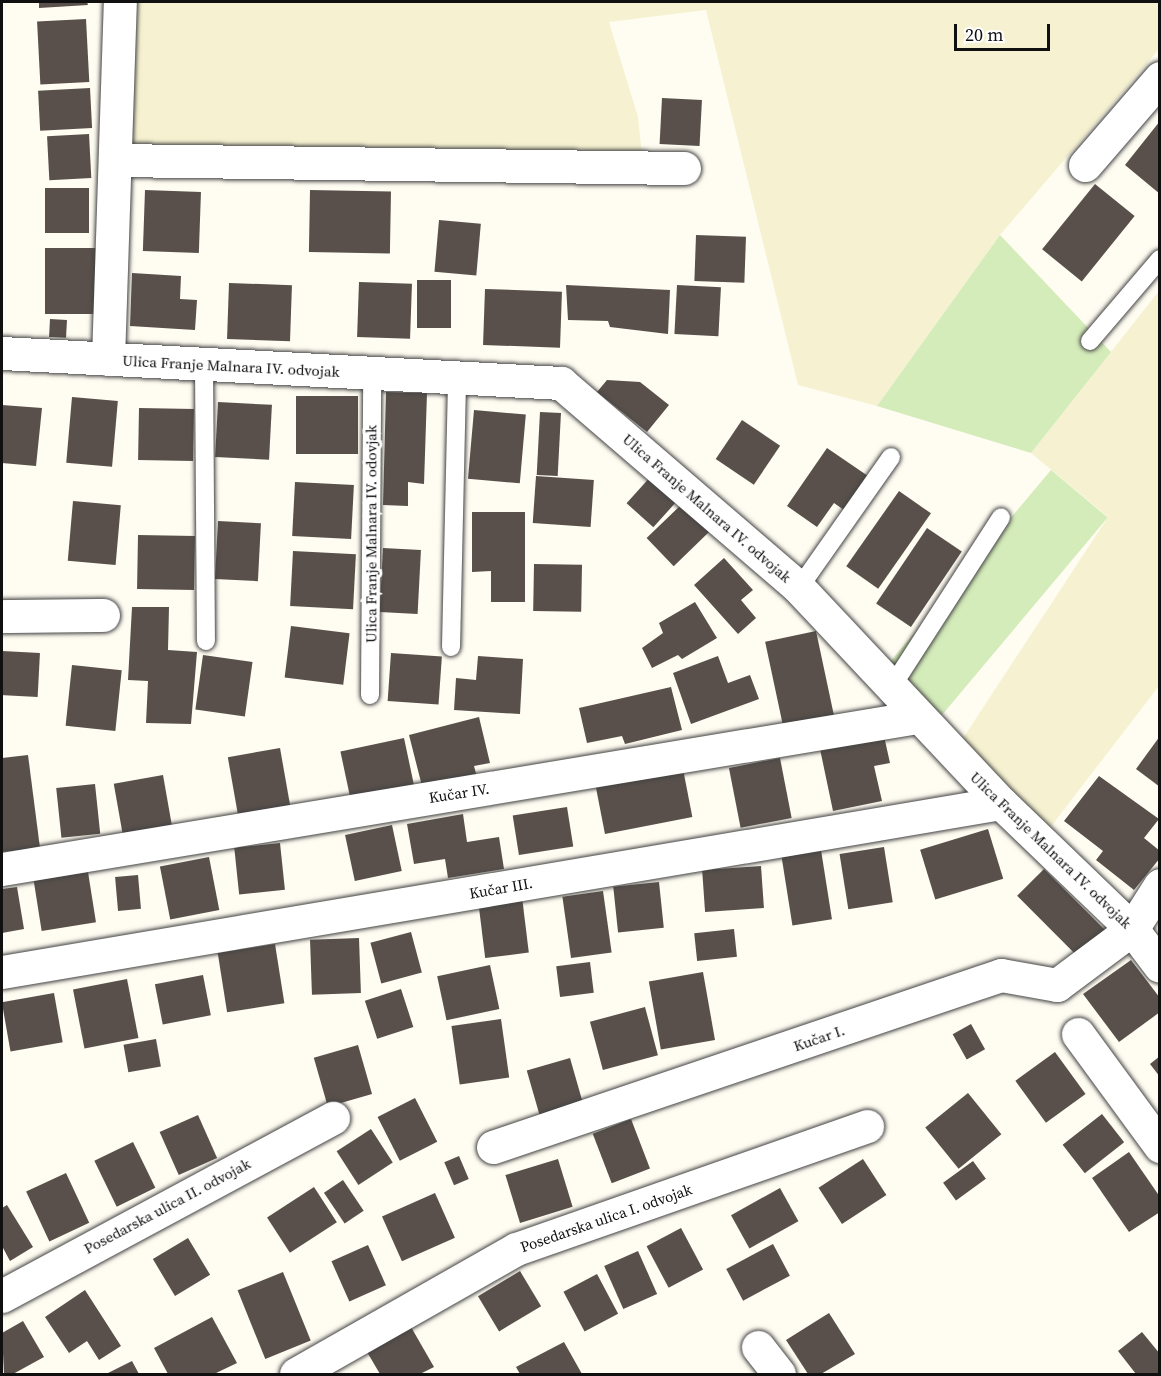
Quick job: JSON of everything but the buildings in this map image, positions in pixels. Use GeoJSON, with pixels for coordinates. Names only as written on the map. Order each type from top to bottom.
{"type":"FeatureCollection","features":[{"type":"Feature","properties":{"kind":"street","name":"Ulica Franje Malnara IV. odvojak"},"geometry":{"type":"LineString","coordinates":[[108,359],[120,2]]}},
{"type":"Feature","properties":{"kind":"street"},"geometry":{"type":"LineString","coordinates":[[1084,165],[1160,78]]}},
{"type":"Feature","properties":{"kind":"street"},"geometry":{"type":"LineString","coordinates":[[116,160],[684,168]]}},
{"type":"Feature","properties":{"kind":"street","name":"Ulica Franje Malnara IV. odvojak"},"geometry":{"type":"LineString","coordinates":[[2,353],[561,383],[799,588],[917,717],[1001,803],[1132,929],[1160,966]]}},
{"type":"Feature","properties":{"kind":"street"},"geometry":{"type":"LineString","coordinates":[[2,616],[103,615]]}},
{"type":"Feature","properties":{"kind":"street","name":"Kučar IV."},"geometry":{"type":"LineString","coordinates":[[2,869],[917,717]]}},
{"type":"Feature","properties":{"kind":"street","name":"Kučar III."},"geometry":{"type":"LineString","coordinates":[[2,972],[1001,803]]}},
{"type":"Feature","properties":{"kind":"street"},"geometry":{"type":"LineString","coordinates":[[1132,929],[1160,885]]}},
{"type":"Feature","properties":{"kind":"street","name":"Kučar I."},"geometry":{"type":"LineString","coordinates":[[493,1147],[1001,975],[1057,986],[1132,929]]}},
{"type":"Feature","properties":{"kind":"street"},"geometry":{"type":"LineString","coordinates":[[1078,1034],[1160,1146]]}},
{"type":"Feature","properties":{"kind":"street","name":"Posedarska ulica II. odvojak"},"geometry":{"type":"LineString","coordinates":[[2,1296],[333,1118]]}},
{"type":"Feature","properties":{"kind":"street","name":"Posedarska ulica I. odvojak"},"geometry":{"type":"LineString","coordinates":[[296,1374],[516,1249],[867,1126]]}},
{"type":"Feature","properties":{"kind":"street"},"geometry":{"type":"LineString","coordinates":[[758,1347],[779,1374]]}},
{"type":"Feature","properties":{"kind":"lane"},"geometry":{"type":"LineString","coordinates":[[1090,342],[1160,259]]}},
{"type":"Feature","properties":{"kind":"lane"},"geometry":{"type":"LineString","coordinates":[[204,364],[206,641]]}},
{"type":"Feature","properties":{"kind":"lane","name":"Ulica Franje Malnara IV. odovjak"},"geometry":{"type":"LineString","coordinates":[[370,695],[372,373]]}},
{"type":"Feature","properties":{"kind":"lane"},"geometry":{"type":"LineString","coordinates":[[451,647],[457,377]]}},
{"type":"Feature","properties":{"kind":"lane"},"geometry":{"type":"LineString","coordinates":[[799,588],[891,457]]}},
{"type":"Feature","properties":{"kind":"lane"},"geometry":{"type":"LineString","coordinates":[[891,688],[1000,517]]}},
{"type":"Feature","properties":{"kind":"shaded area"},"geometry":{"type":"Polygon","coordinates":[[[127,2],[1159,2],[1160,48],[1000,235],[877,406],[798,385],[706,10],[609,22],[638,117],[643,165],[130,145],[127,2]]]}},
{"type":"Feature","properties":{"kind":"shaded area"},"geometry":{"type":"Polygon","coordinates":[[[1159,291],[1159,686],[1046,833],[956,749],[1108,517],[1031,453],[1159,291]]]}},
{"type":"Feature","properties":{"kind":"green space"},"geometry":{"type":"Polygon","coordinates":[[[1000,235],[1111,352],[1031,453],[877,406],[1000,235]]]}},
{"type":"Feature","properties":{"kind":"green space"},"geometry":{"type":"Polygon","coordinates":[[[1051,470],[1108,518],[936,722],[879,675],[1051,470]]]}}]}
